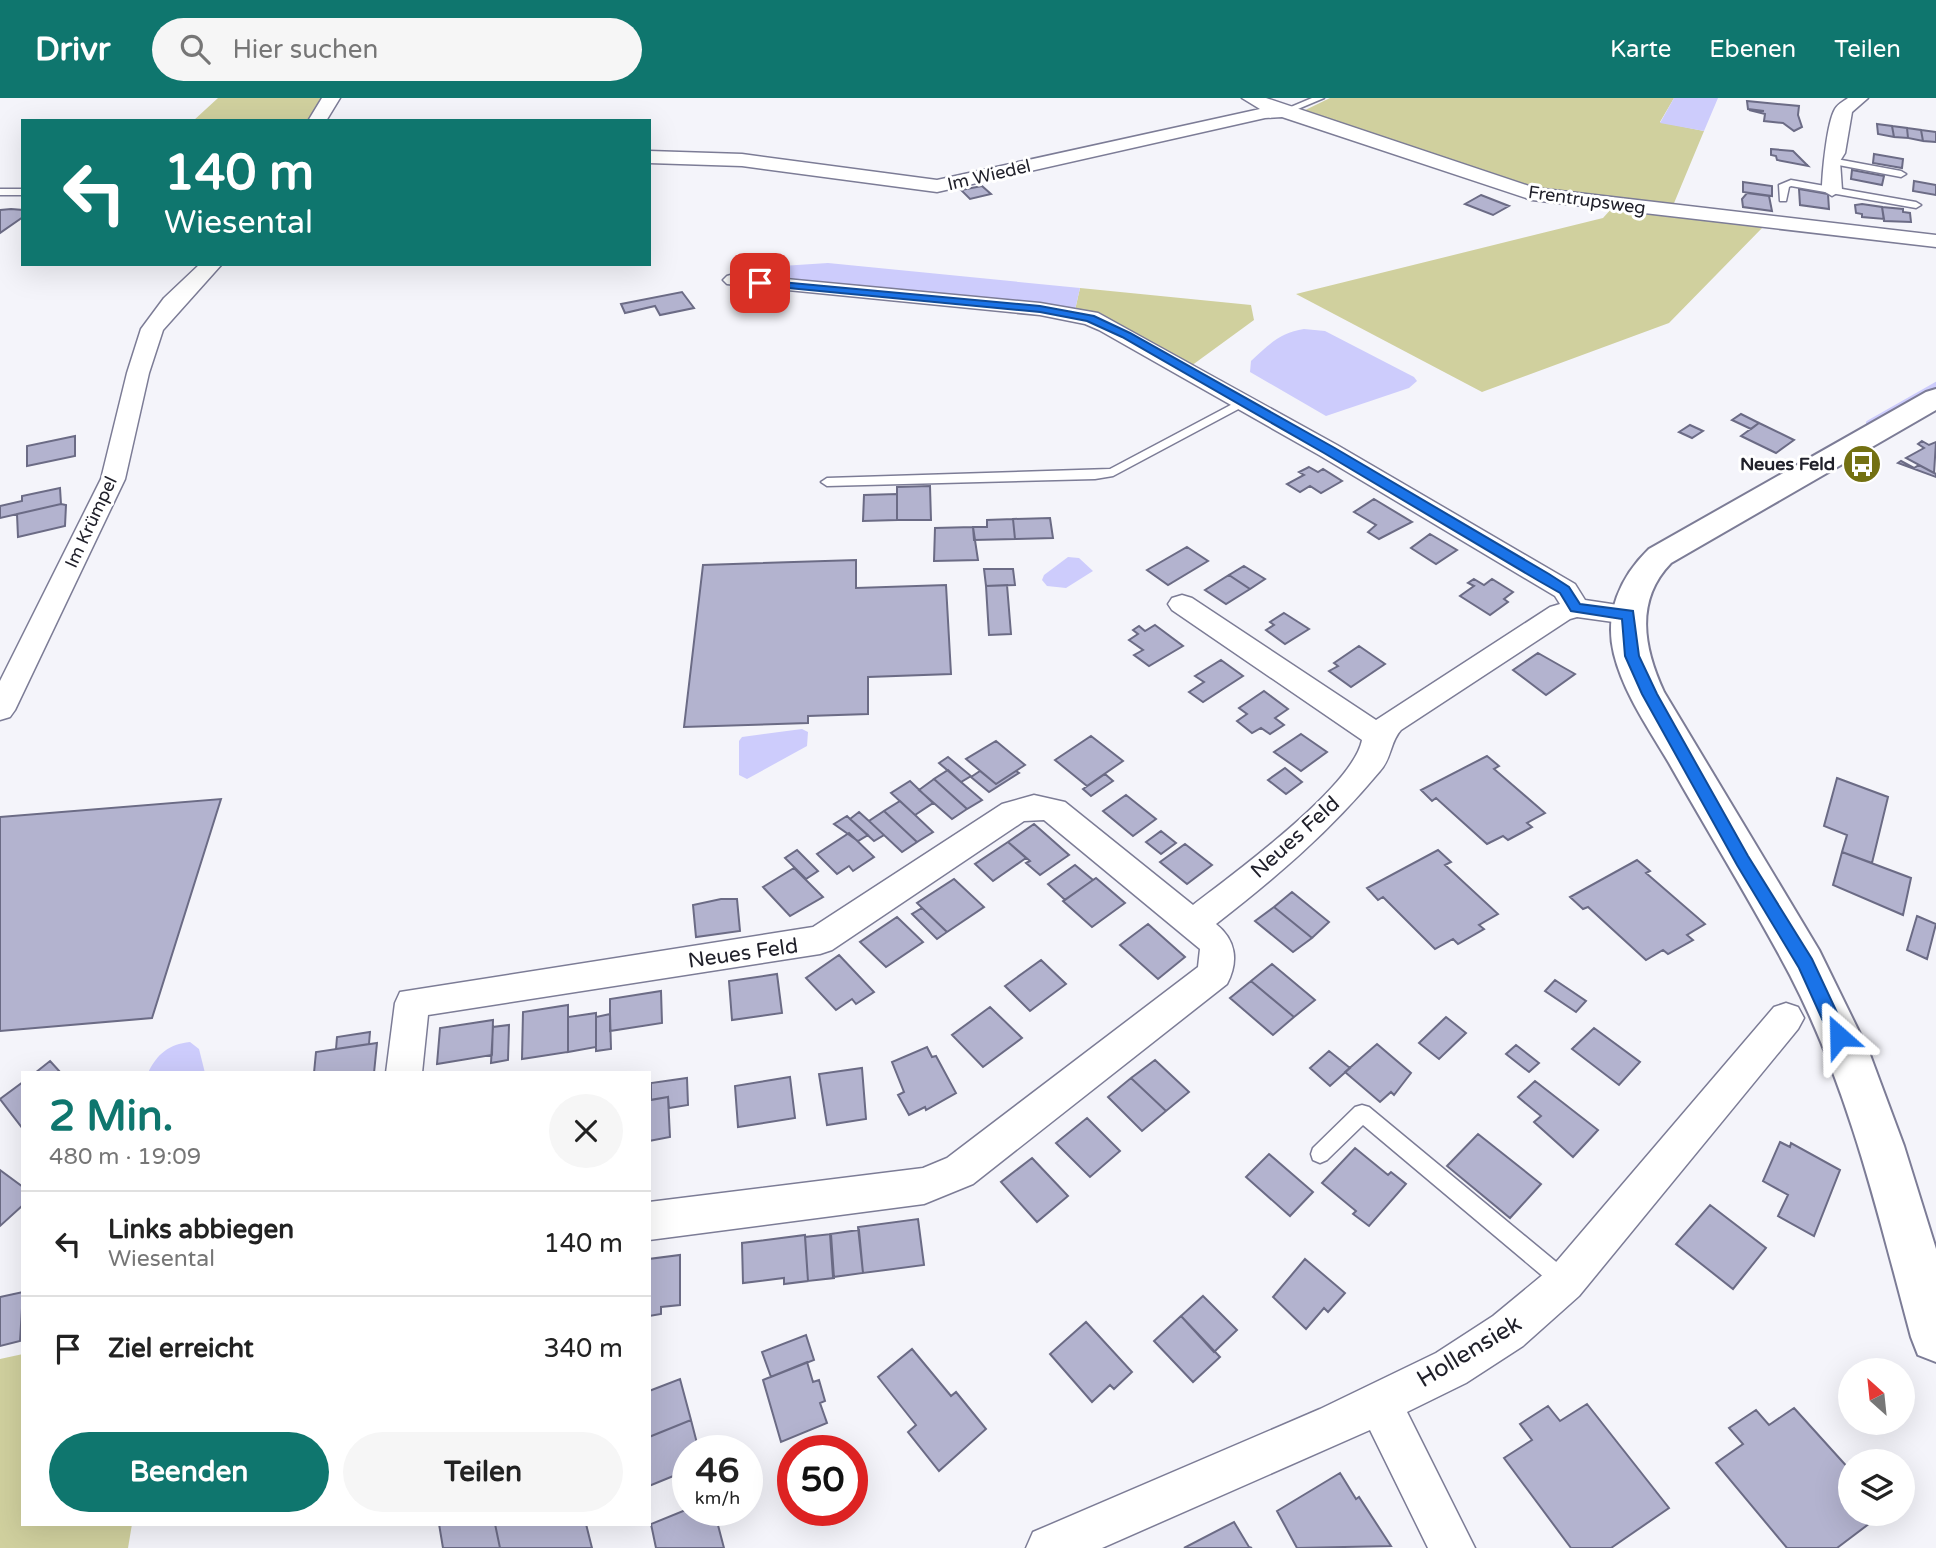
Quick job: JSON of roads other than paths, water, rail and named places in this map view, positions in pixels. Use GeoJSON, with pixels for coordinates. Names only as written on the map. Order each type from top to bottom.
{"type":"FeatureCollection","features":[{"type":"Feature","properties":{"kind":"main road"},"geometry":{"type":"LineString","coordinates":[[1936,398],[1671,548],[1643,573],[1631,600],[1628,615],[1632,656],[1647,689],[1740,855],[1806,964],[1854,1071],[1891,1180],[1936,1337]]}},
{"type":"Feature","properties":{"kind":"street"},"geometry":{"type":"LineString","coordinates":[[318,119],[331,98]]}},
{"type":"Feature","properties":{"kind":"street","name":"Frentrupsweg"},"geometry":{"type":"LineString","coordinates":[[1251,98],[1283,112],[1532,194],[1936,241]]}},
{"type":"Feature","properties":{"kind":"street"},"geometry":{"type":"LineString","coordinates":[[1832,190],[1830,161],[1836,153],[1843,110],[1859,98]]}},
{"type":"Feature","properties":{"kind":"street","name":"Im Wiedel"},"geometry":{"type":"LineString","coordinates":[[651,157],[743,160],[937,186],[1265,113],[1283,112]]}},
{"type":"Feature","properties":{"kind":"street","name":"Im Krümpel"},"geometry":{"type":"LineString","coordinates":[[0,710],[113,480],[138,373],[152,329],[172,303],[210,266]]}},
{"type":"Feature","properties":{"kind":"street"},"geometry":{"type":"LineString","coordinates":[[734,280],[1040,309],[1090,318],[1126,335],[1328,450],[1564,590],[1576,608],[1628,615]]}},
{"type":"Feature","properties":{"kind":"street"},"geometry":{"type":"LineString","coordinates":[[1182,604],[1378,736]]}},
{"type":"Feature","properties":{"kind":"street","name":"Neues Feld"},"geometry":{"type":"LineString","coordinates":[[1192,924],[1277,859],[1329,810],[1374,758],[1378,736],[1391,722],[1560,613],[1576,608]]}},
{"type":"Feature","properties":{"kind":"street","name":"Neues Feld"},"geometry":{"type":"LineString","coordinates":[[404,1071],[412,1003],[820,940],[1013,812],[1028,807],[1043,806],[1054,810],[1217,944],[1215,974],[960,1171],[924,1186],[651,1222]]}},
{"type":"Feature","properties":{"kind":"street","name":"Hollensiek"},"geometry":{"type":"LineString","coordinates":[[1049,1548],[1379,1402],[1451,1368],[1496,1338],[1565,1282],[1786,1018]]}},
{"type":"Feature","properties":{"kind":"street"},"geometry":{"type":"LineString","coordinates":[[1379,1402],[1452,1548]]}},
{"type":"Feature","properties":{"kind":"lane"},"geometry":{"type":"LineString","coordinates":[[1283,112],[1320,98]]}},
{"type":"Feature","properties":{"kind":"lane"},"geometry":{"type":"LineString","coordinates":[[1830,161],[1901,174]]}},
{"type":"Feature","properties":{"kind":"lane"},"geometry":{"type":"LineString","coordinates":[[1783,199],[1784,185],[1791,183],[1916,205]]}},
{"type":"Feature","properties":{"kind":"lane"},"geometry":{"type":"LineString","coordinates":[[0,192],[21,192]]}},
{"type":"Feature","properties":{"kind":"lane"},"geometry":{"type":"LineString","coordinates":[[827,482],[1095,475],[1113,472],[1242,403]]}},
{"type":"Feature","properties":{"kind":"lane"},"geometry":{"type":"LineString","coordinates":[[1320,1154],[1362,1113],[1565,1282]]}},
{"type":"Feature","properties":{"kind":"water"},"geometry":{"type":"Polygon","coordinates":[[[1674,98],[1718,98],[1704,131],[1660,123],[1674,98]]]}},
{"type":"Feature","properties":{"kind":"water"},"geometry":{"type":"Polygon","coordinates":[[[828,263],[1080,288],[1075,310],[737,277],[733,269],[828,263]]]}},
{"type":"Feature","properties":{"kind":"water"},"geometry":{"type":"Polygon","coordinates":[[[1304,329],[1325,331],[1417,381],[1409,388],[1326,416],[1250,372],[1251,361],[1269,344],[1288,333],[1304,329]]]}},
{"type":"Feature","properties":{"kind":"water"},"geometry":{"type":"Polygon","coordinates":[[[1068,557],[1079,558],[1093,571],[1066,588],[1047,586],[1042,580],[1044,575],[1068,557]]]}},
{"type":"Feature","properties":{"kind":"water"},"geometry":{"type":"Polygon","coordinates":[[[802,729],[808,732],[807,746],[747,779],[739,775],[739,741],[742,737],[802,729]]]}},
{"type":"Feature","properties":{"kind":"water"},"geometry":{"type":"Polygon","coordinates":[[[190,1042],[199,1049],[204,1071],[149,1071],[164,1051],[190,1042]]]}},
{"type":"Feature","properties":{"kind":"waterway"},"geometry":{"type":"LineString","coordinates":[[1869,423],[1936,385]]}},
{"type":"Feature","properties":{"kind":"place","name":"Neues Feld"},"geometry":{"type":"Point","coordinates":[1862,464]}}]}
